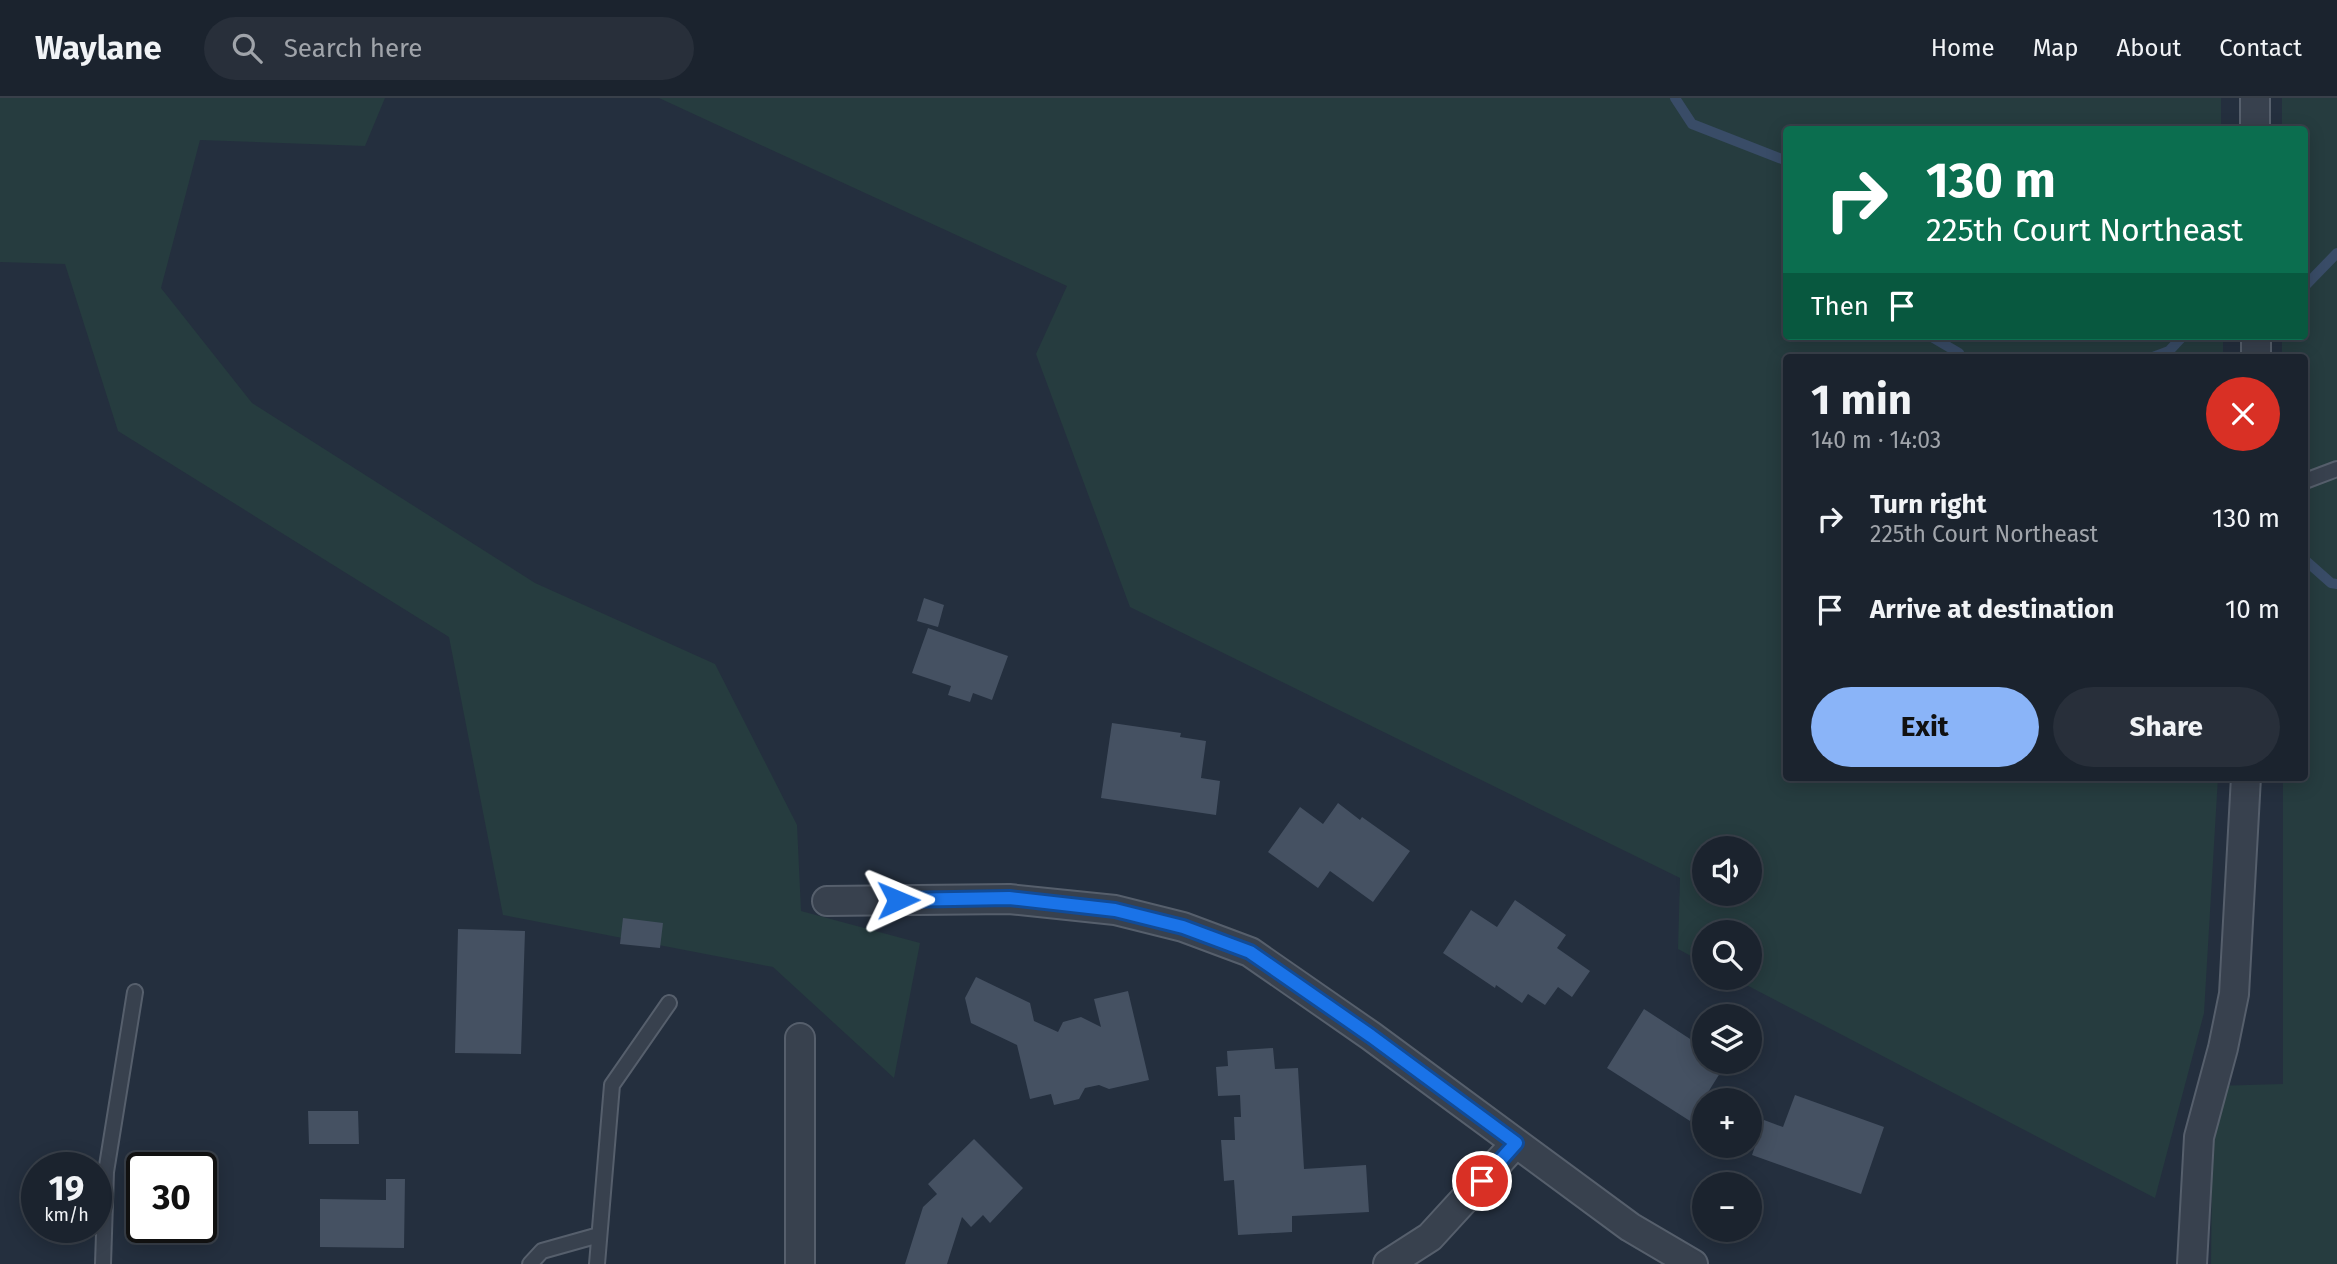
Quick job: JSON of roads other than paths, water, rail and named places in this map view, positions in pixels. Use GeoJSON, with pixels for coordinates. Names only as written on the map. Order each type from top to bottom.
{"type":"FeatureCollection","features":[{"type":"Feature","properties":{"kind":"street"},"geometry":{"type":"LineString","coordinates":[[2255,98],[2255,126]]}},
{"type":"Feature","properties":{"kind":"street"},"geometry":{"type":"LineString","coordinates":[[2192,1264],[2199,1137],[2223,1048],[2234,994],[2246,781]]}},
{"type":"Feature","properties":{"kind":"street"},"geometry":{"type":"LineString","coordinates":[[827,901],[1009,898],[1115,910],[1183,927],[1250,952],[1371,1036],[1630,1227],[1693,1264]]}},
{"type":"Feature","properties":{"kind":"street"},"geometry":{"type":"LineString","coordinates":[[800,1038],[800,1264]]}},
{"type":"Feature","properties":{"kind":"street"},"geometry":{"type":"LineString","coordinates":[[1388,1264],[1430,1237],[1516,1143]]}},
{"type":"Feature","properties":{"kind":"lane"},"geometry":{"type":"LineString","coordinates":[[2308,480],[2337,469]]}},
{"type":"Feature","properties":{"kind":"lane"},"geometry":{"type":"LineString","coordinates":[[103,1264],[106,1172],[135,992]]}},
{"type":"Feature","properties":{"kind":"lane"},"geometry":{"type":"LineString","coordinates":[[597,1264],[612,1085],[669,1003]]}},
{"type":"Feature","properties":{"kind":"lane"},"geometry":{"type":"LineString","coordinates":[[530,1264],[542,1251],[599,1234]]}},
{"type":"Feature","properties":{"kind":"waterway"},"geometry":{"type":"LineString","coordinates":[[1675,98],[1692,124],[1783,159]]}},
{"type":"Feature","properties":{"kind":"waterway"},"geometry":{"type":"LineString","coordinates":[[2308,283],[2337,253]]}},
{"type":"Feature","properties":{"kind":"waterway"},"geometry":{"type":"LineString","coordinates":[[1937,340],[1960,354]]}},
{"type":"Feature","properties":{"kind":"waterway"},"geometry":{"type":"LineString","coordinates":[[2161,354],[2169,351],[2179,340]]}},
{"type":"Feature","properties":{"kind":"waterway"},"geometry":{"type":"LineString","coordinates":[[2308,563],[2331,583],[2337,584]]}}]}
